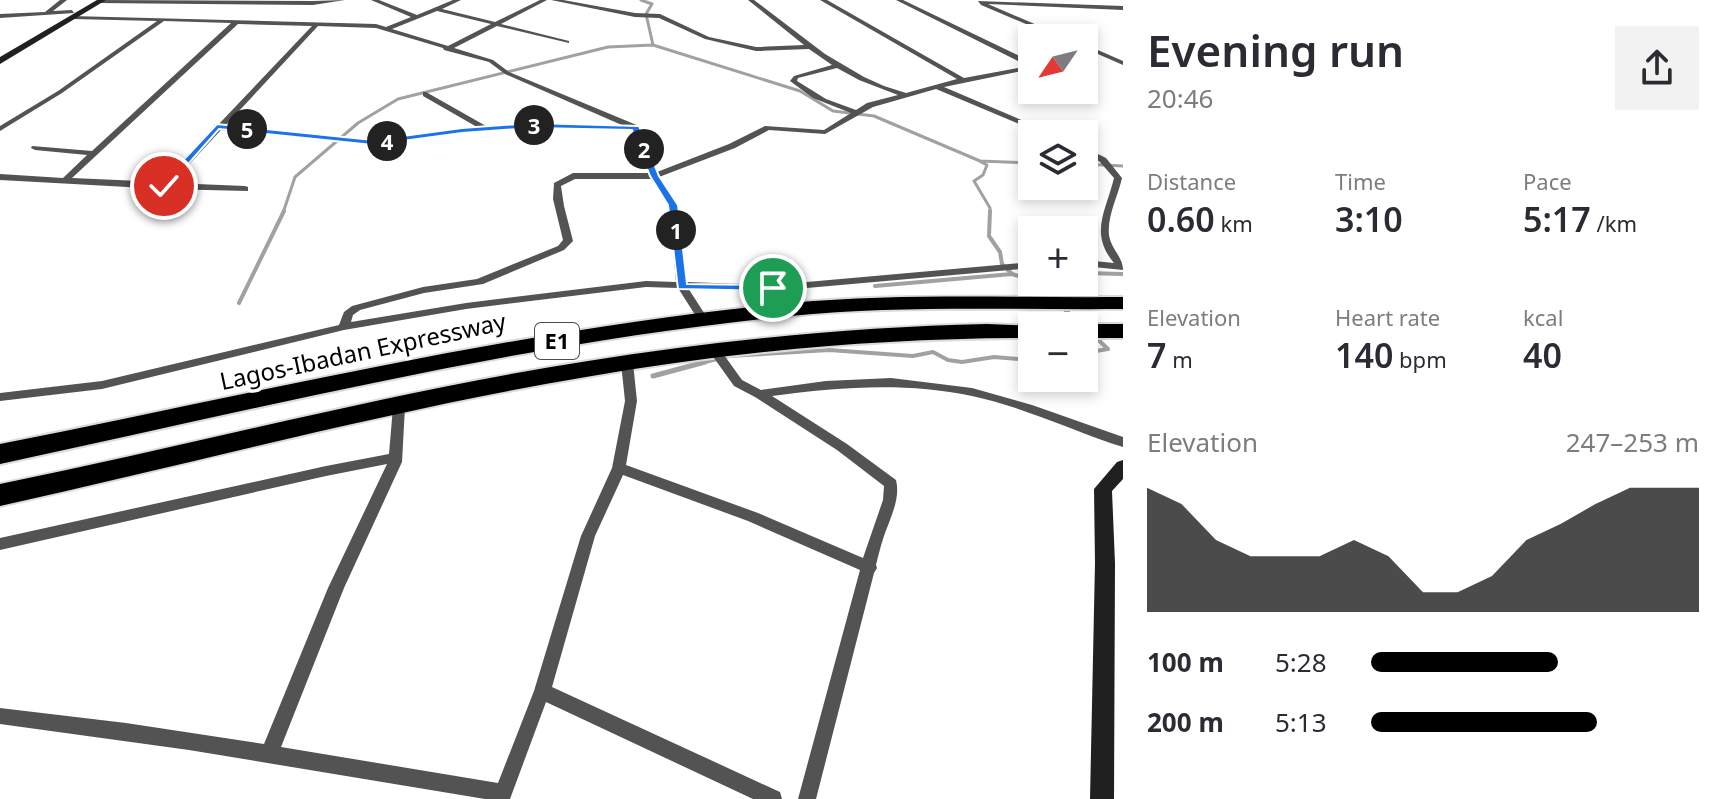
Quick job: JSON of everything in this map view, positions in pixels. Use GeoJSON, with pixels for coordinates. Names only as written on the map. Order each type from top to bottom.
{"type":"FeatureCollection","features":[{"type":"Feature","properties":{"kind":"highway","name":"Lagos-Ibadan Expressway"},"geometry":{"type":"LineString","coordinates":[[0,454],[480,355],[703,319],[794,309],[878,305],[1123,303]]}},
{"type":"Feature","properties":{"kind":"highway","name":"E1"},"geometry":{"type":"LineString","coordinates":[[0,495],[399,407],[627,363],[715,351],[879,336],[1018,331]]}},
{"type":"Feature","properties":{"kind":"highway"},"geometry":{"type":"LineString","coordinates":[[1098,331],[1123,331]]}},
{"type":"Feature","properties":{"kind":"main road"},"geometry":{"type":"LineString","coordinates":[[0,58],[97,1]]}},
{"type":"Feature","properties":{"kind":"main road"},"geometry":{"type":"LineString","coordinates":[[0,58],[15,44],[73,15]]}},
{"type":"Feature","properties":{"kind":"main road"},"geometry":{"type":"LineString","coordinates":[[1102,799],[1103,489],[1123,467]]}},
{"type":"Feature","properties":{"kind":"street"},"geometry":{"type":"LineString","coordinates":[[47,13],[64,0]]}},
{"type":"Feature","properties":{"kind":"street"},"geometry":{"type":"LineString","coordinates":[[97,1],[342,0]]}},
{"type":"Feature","properties":{"kind":"street"},"geometry":{"type":"LineString","coordinates":[[374,0],[417,17]]}},
{"type":"Feature","properties":{"kind":"street"},"geometry":{"type":"LineString","coordinates":[[389,28],[458,0]]}},
{"type":"Feature","properties":{"kind":"street"},"geometry":{"type":"LineString","coordinates":[[446,49],[544,0]]}},
{"type":"Feature","properties":{"kind":"street"},"geometry":{"type":"LineString","coordinates":[[554,0],[660,16],[707,38],[756,49],[809,47]]}},
{"type":"Feature","properties":{"kind":"street"},"geometry":{"type":"LineString","coordinates":[[751,0],[835,66],[867,83],[907,96]]}},
{"type":"Feature","properties":{"kind":"street"},"geometry":{"type":"LineString","coordinates":[[823,0],[963,80]]}},
{"type":"Feature","properties":{"kind":"street"},"geometry":{"type":"LineString","coordinates":[[899,0],[1018,59]]}},
{"type":"Feature","properties":{"kind":"street"},"geometry":{"type":"LineString","coordinates":[[979,1],[1123,8]]}},
{"type":"Feature","properties":{"kind":"street"},"geometry":{"type":"LineString","coordinates":[[979,1],[1032,24]]}},
{"type":"Feature","properties":{"kind":"street"},"geometry":{"type":"LineString","coordinates":[[437,9],[567,42]]}},
{"type":"Feature","properties":{"kind":"street"},"geometry":{"type":"LineString","coordinates":[[0,16],[47,13],[161,21],[389,28],[446,49],[491,61],[506,71],[636,128],[654,176],[673,205],[682,287],[703,319]]}},
{"type":"Feature","properties":{"kind":"street"},"geometry":{"type":"LineString","coordinates":[[0,129],[60,92],[161,21]]}},
{"type":"Feature","properties":{"kind":"street"},"geometry":{"type":"LineString","coordinates":[[64,181],[235,23]]}},
{"type":"Feature","properties":{"kind":"street"},"geometry":{"type":"LineString","coordinates":[[164,186],[316,25]]}},
{"type":"Feature","properties":{"kind":"street"},"geometry":{"type":"LineString","coordinates":[[1098,52],[1122,62]]}},
{"type":"Feature","properties":{"kind":"street"},"geometry":{"type":"LineString","coordinates":[[1098,55],[1102,54]]}},
{"type":"Feature","properties":{"kind":"street"},"geometry":{"type":"LineString","coordinates":[[835,66],[814,69],[793,81],[808,94],[858,113]]}},
{"type":"Feature","properties":{"kind":"street"},"geometry":{"type":"LineString","coordinates":[[344,327],[348,314],[356,308],[423,290],[479,282],[561,248],[568,241],[556,199],[557,185],[573,176],[654,176],[732,146],[768,128],[825,132],[870,105],[1018,69]]}},
{"type":"Feature","properties":{"kind":"street"},"geometry":{"type":"LineString","coordinates":[[937,87],[1018,121]]}},
{"type":"Feature","properties":{"kind":"street"},"geometry":{"type":"LineString","coordinates":[[426,94],[486,129]]}},
{"type":"Feature","properties":{"kind":"street"},"geometry":{"type":"LineString","coordinates":[[217,127],[373,143],[533,125],[636,128]]}},
{"type":"Feature","properties":{"kind":"street"},"geometry":{"type":"LineString","coordinates":[[35,148],[92,153]]}},
{"type":"Feature","properties":{"kind":"street"},"geometry":{"type":"LineString","coordinates":[[1098,157],[1118,178],[1103,240],[1107,251],[1123,267]]}},
{"type":"Feature","properties":{"kind":"street"},"geometry":{"type":"LineString","coordinates":[[0,177],[245,189]]}},
{"type":"Feature","properties":{"kind":"street"},"geometry":{"type":"LineString","coordinates":[[1098,264],[1123,267]]}},
{"type":"Feature","properties":{"kind":"street"},"geometry":{"type":"LineString","coordinates":[[0,397],[102,385],[344,327],[466,306],[646,284],[682,287],[825,285],[1018,266]]}},
{"type":"Feature","properties":{"kind":"street"},"geometry":{"type":"LineString","coordinates":[[715,351],[738,383],[842,447],[891,484],[890,500],[876,538],[807,799]]}},
{"type":"Feature","properties":{"kind":"street"},"geometry":{"type":"LineString","coordinates":[[0,716],[116,729],[270,752],[502,796],[542,691],[588,536],[619,468],[631,401],[627,363]]}},
{"type":"Feature","properties":{"kind":"street"},"geometry":{"type":"LineString","coordinates":[[759,394],[826,385],[891,382],[972,392],[1028,408],[1123,442]]}},
{"type":"Feature","properties":{"kind":"street"},"geometry":{"type":"LineString","coordinates":[[270,752],[336,588],[396,458],[399,407]]}},
{"type":"Feature","properties":{"kind":"street"},"geometry":{"type":"LineString","coordinates":[[0,544],[396,458]]}},
{"type":"Feature","properties":{"kind":"street"},"geometry":{"type":"LineString","coordinates":[[619,468],[753,517],[870,568]]}},
{"type":"Feature","properties":{"kind":"street"},"geometry":{"type":"LineString","coordinates":[[542,691],[773,799]]}},
{"type":"Feature","properties":{"kind":"waterway"},"geometry":{"type":"LineString","coordinates":[[641,0],[652,4],[646,14],[653,45]]}},
{"type":"Feature","properties":{"kind":"waterway"},"geometry":{"type":"LineString","coordinates":[[283,213],[295,177],[358,123],[398,99],[608,47],[653,45]]}},
{"type":"Feature","properties":{"kind":"waterway"},"geometry":{"type":"LineString","coordinates":[[653,45],[800,91],[833,111],[874,116],[980,161],[1018,162]]}},
{"type":"Feature","properties":{"kind":"waterway"},"geometry":{"type":"LineString","coordinates":[[981,162],[987,165],[983,175],[974,181],[990,211]]}},
{"type":"Feature","properties":{"kind":"waterway"},"geometry":{"type":"LineString","coordinates":[[1098,165],[1123,166]]}},
{"type":"Feature","properties":{"kind":"waterway"},"geometry":{"type":"LineString","coordinates":[[239,303],[284,211]]}},
{"type":"Feature","properties":{"kind":"waterway"},"geometry":{"type":"LineString","coordinates":[[990,211],[989,236],[1000,252],[1002,264],[1012,274]]}},
{"type":"Feature","properties":{"kind":"waterway"},"geometry":{"type":"LineString","coordinates":[[1098,273],[1123,274]]}},
{"type":"Feature","properties":{"kind":"waterway"},"geometry":{"type":"LineString","coordinates":[[875,286],[1012,274]]}},
{"type":"Feature","properties":{"kind":"waterway"},"geometry":{"type":"LineString","coordinates":[[1012,274],[1018,276]]}},
{"type":"Feature","properties":{"kind":"waterway"},"geometry":{"type":"LineString","coordinates":[[1050,296],[1067,312]]}},
{"type":"Feature","properties":{"kind":"waterway"},"geometry":{"type":"LineString","coordinates":[[1098,340],[1108,349],[1098,351]]}},
{"type":"Feature","properties":{"kind":"waterway"},"geometry":{"type":"LineString","coordinates":[[705,362],[729,356],[829,350],[913,356],[933,352],[948,360],[962,362],[994,357],[1018,359]]}},
{"type":"Feature","properties":{"kind":"waterway"},"geometry":{"type":"LineString","coordinates":[[653,376],[705,362]]}},
{"type":"Feature","properties":{"kind":"waterway"},"geometry":{"type":"LineString","coordinates":[[697,364],[705,362]]}},
{"type":"Feature","properties":{"kind":"route"},"geometry":{"type":"LineString","coordinates":[[164,186],[217,127],[373,143],[462,130],[533,125],[636,128],[654,176],[673,205],[682,287],[773,288]]}}]}
